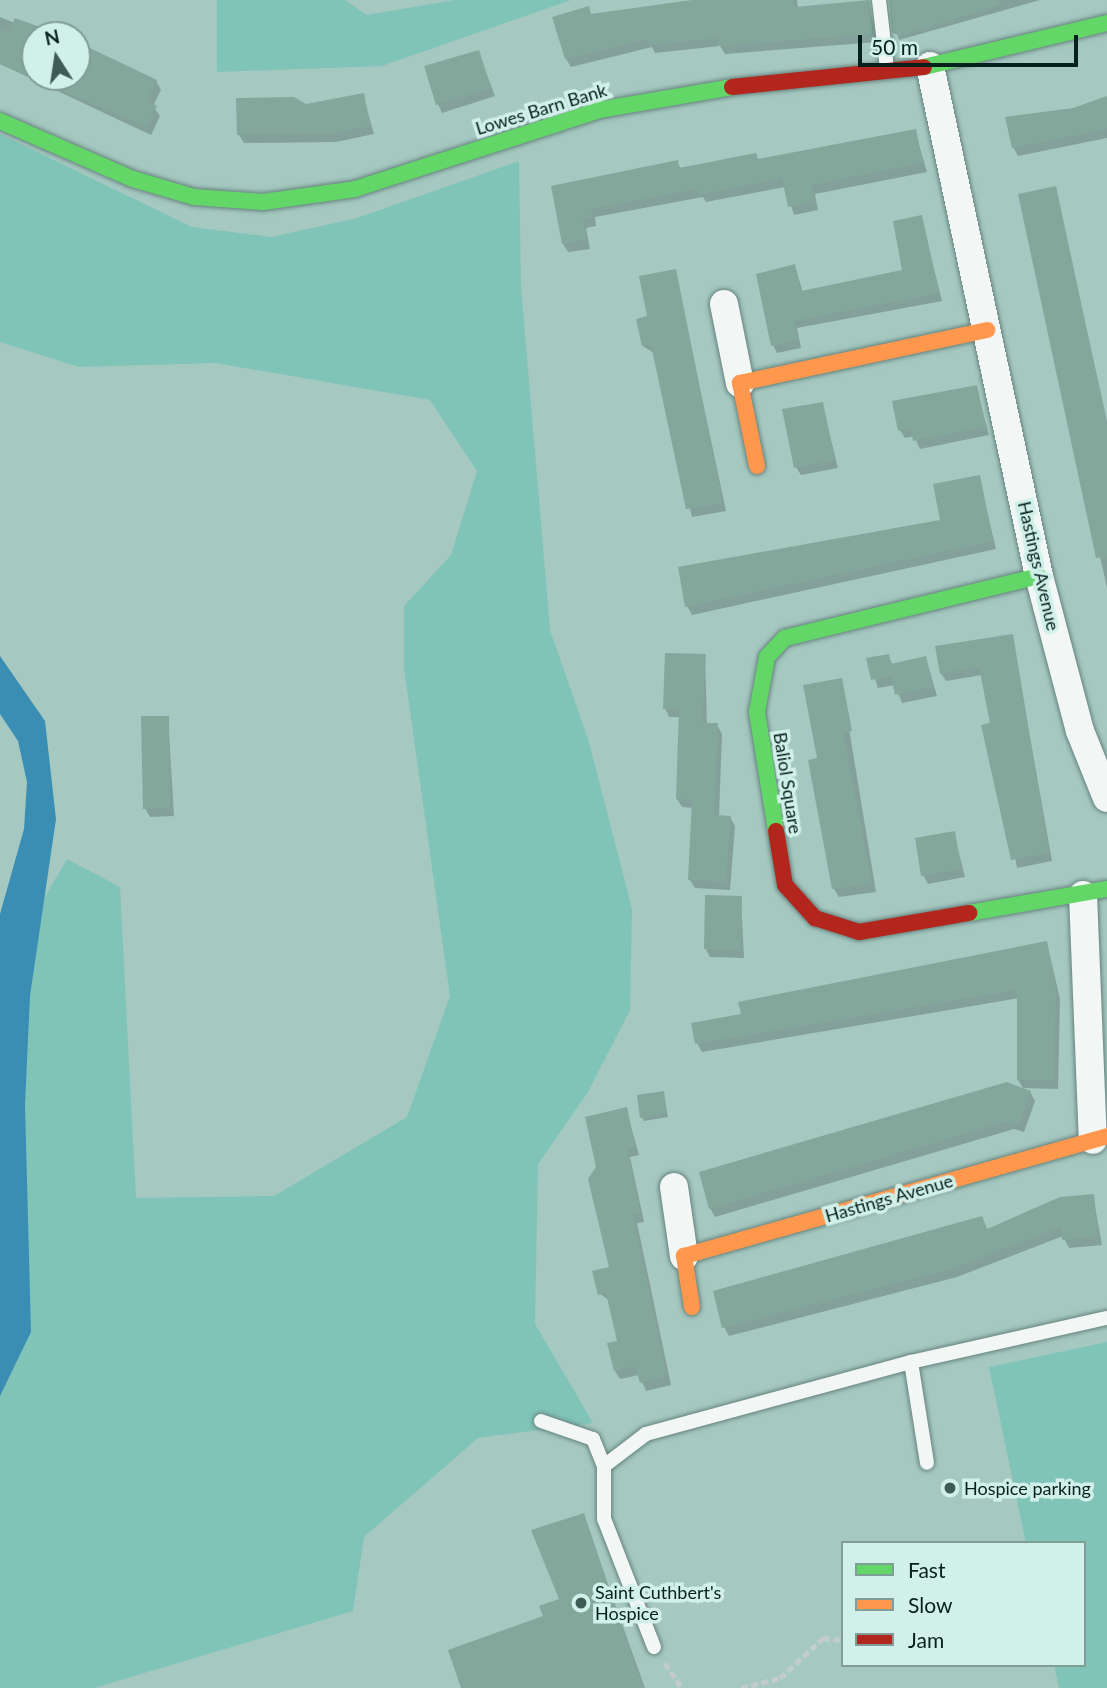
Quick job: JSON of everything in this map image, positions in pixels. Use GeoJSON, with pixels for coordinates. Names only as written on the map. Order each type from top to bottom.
{"type":"FeatureCollection","features":[{"type":"Feature","properties":{"kind":"street","name":"Lowes Barn Bank"},"geometry":{"type":"LineString","coordinates":[[0,121],[133,178],[194,197],[263,202],[355,189],[623,104],[930,65],[1107,23]]}},
{"type":"Feature","properties":{"kind":"street","name":"Hastings Avenue"},"geometry":{"type":"LineString","coordinates":[[930,65],[1039,576],[1080,731],[1107,798]]}},
{"type":"Feature","properties":{"kind":"street"},"geometry":{"type":"LineString","coordinates":[[724,304],[757,466]]}},
{"type":"Feature","properties":{"kind":"street"},"geometry":{"type":"LineString","coordinates":[[740,383],[987,330]]}},
{"type":"Feature","properties":{"kind":"street","name":"Baliol Square"},"geometry":{"type":"LineString","coordinates":[[1039,576],[785,638],[768,657],[757,712],[785,885],[802,909],[824,923],[859,932],[1095,892]]}},
{"type":"Feature","properties":{"kind":"street","name":"Hastings Avenue"},"geometry":{"type":"LineString","coordinates":[[684,1256],[1100,1138],[1095,892]]}},
{"type":"Feature","properties":{"kind":"street"},"geometry":{"type":"LineString","coordinates":[[674,1187],[692,1307]]}},
{"type":"Feature","properties":{"kind":"lane"},"geometry":{"type":"LineString","coordinates":[[879,0],[887,71]]}},
{"type":"Feature","properties":{"kind":"lane"},"geometry":{"type":"LineString","coordinates":[[604,1466],[646,1434],[911,1362],[1107,1318]]}},
{"type":"Feature","properties":{"kind":"lane"},"geometry":{"type":"LineString","coordinates":[[911,1362],[928,1463]]}},
{"type":"Feature","properties":{"kind":"lane"},"geometry":{"type":"LineString","coordinates":[[541,1421],[593,1439],[604,1466],[604,1519],[654,1647]]}},
{"type":"Feature","properties":{"kind":"path"},"geometry":{"type":"LineString","coordinates":[[741,1688],[780,1678],[823,1638],[841,1640]]}},
{"type":"Feature","properties":{"kind":"green space"},"geometry":{"type":"Polygon","coordinates":[[[217,0],[345,0],[367,15],[454,0],[571,0],[382,66],[217,72],[217,0]]]}},
{"type":"Feature","properties":{"kind":"green space"},"geometry":{"type":"Polygon","coordinates":[[[0,134],[192,227],[271,237],[357,218],[519,161],[521,286],[550,630],[589,742],[632,909],[630,1010],[588,1092],[538,1164],[535,1324],[593,1423],[478,1438],[364,1537],[353,1611],[94,1688],[0,1688],[0,974],[67,859],[120,887],[136,1198],[274,1196],[407,1117],[450,996],[404,668],[404,606],[451,555],[477,471],[430,400],[216,363],[79,367],[0,342],[0,134]]]}},
{"type":"Feature","properties":{"kind":"green space"},"geometry":{"type":"Polygon","coordinates":[[[1107,1342],[1107,1688],[1059,1688],[1054,1667],[1086,1667],[1086,1541],[1026,1541],[989,1367],[1107,1342]]]}},
{"type":"Feature","properties":{"kind":"water"},"geometry":{"type":"Polygon","coordinates":[[[0,656],[45,721],[56,819],[30,996],[25,1105],[31,1332],[0,1396],[0,914],[24,829],[27,782],[18,741],[0,714],[0,656]]]}},
{"type":"Feature","properties":{"kind":"building"},"geometry":{"type":"Polygon","coordinates":[[[692,0],[794,0],[795,7],[869,0],[873,34],[719,46],[718,38],[649,45],[648,39],[565,59],[552,17],[589,6],[591,14],[692,0]]]}},
{"type":"Feature","properties":{"kind":"building"},"geometry":{"type":"Polygon","coordinates":[[[889,0],[999,0],[1000,5],[899,36],[892,32],[889,0]]]}},
{"type":"Feature","properties":{"kind":"building"},"geometry":{"type":"Polygon","coordinates":[[[15,18],[23,21],[21,21],[21,73],[0,64],[0,29],[9,33],[15,18]]]}},
{"type":"Feature","properties":{"kind":"building"},"geometry":{"type":"Polygon","coordinates":[[[91,49],[157,80],[147,101],[157,106],[146,127],[63,91],[91,91],[91,49]]]}},
{"type":"Feature","properties":{"kind":"building"},"geometry":{"type":"Polygon","coordinates":[[[479,50],[491,88],[436,105],[424,66],[479,50]]]}},
{"type":"Feature","properties":{"kind":"building"},"geometry":{"type":"Polygon","coordinates":[[[364,93],[370,126],[331,134],[237,135],[236,98],[294,97],[306,104],[364,93]]]}},
{"type":"Feature","properties":{"kind":"building"},"geometry":{"type":"Polygon","coordinates":[[[1107,96],[1107,129],[1012,148],[1005,117],[1073,108],[1107,96]]]}},
{"type":"Feature","properties":{"kind":"building"},"geometry":{"type":"Polygon","coordinates":[[[916,129],[923,163],[811,185],[814,202],[788,207],[782,178],[699,195],[698,189],[591,209],[592,217],[583,219],[586,240],[562,244],[551,186],[678,160],[679,168],[756,153],[758,159],[916,129]]]}},
{"type":"Feature","properties":{"kind":"building"},"geometry":{"type":"Polygon","coordinates":[[[1056,186],[1107,424],[1107,557],[1096,558],[1018,194],[1056,186]]]}},
{"type":"Feature","properties":{"kind":"building"},"geometry":{"type":"Polygon","coordinates":[[[922,215],[939,293],[794,321],[798,340],[771,346],[756,274],[795,264],[801,291],[902,270],[893,221],[922,215]]]}},
{"type":"Feature","properties":{"kind":"building"},"geometry":{"type":"Polygon","coordinates":[[[676,269],[723,503],[686,509],[651,345],[642,346],[636,319],[647,316],[639,276],[676,269]]]}},
{"type":"Feature","properties":{"kind":"building"},"geometry":{"type":"Polygon","coordinates":[[[977,385],[986,427],[913,441],[911,428],[898,431],[892,401],[977,385]]]}},
{"type":"Feature","properties":{"kind":"building"},"geometry":{"type":"Polygon","coordinates":[[[823,402],[835,460],[794,468],[782,409],[823,402]]]}},
{"type":"Feature","properties":{"kind":"building"},"geometry":{"type":"Polygon","coordinates":[[[980,475],[993,541],[685,607],[678,567],[940,520],[933,484],[980,475]]]}},
{"type":"Feature","properties":{"kind":"building"},"geometry":{"type":"Polygon","coordinates":[[[1013,634],[1049,853],[1011,860],[981,725],[990,723],[979,667],[940,674],[935,646],[1013,634]]]}},
{"type":"Feature","properties":{"kind":"building"},"geometry":{"type":"Polygon","coordinates":[[[665,653],[706,654],[702,723],[718,723],[714,815],[731,816],[726,882],[688,880],[692,800],[676,799],[679,709],[663,709],[665,653]]]}},
{"type":"Feature","properties":{"kind":"building"},"geometry":{"type":"Polygon","coordinates":[[[889,654],[891,664],[926,656],[933,687],[895,695],[891,676],[871,680],[866,658],[889,654]]]}},
{"type":"Feature","properties":{"kind":"building"},"geometry":{"type":"Polygon","coordinates":[[[842,678],[852,731],[843,733],[872,883],[832,889],[808,760],[817,758],[803,685],[842,678]]]}},
{"type":"Feature","properties":{"kind":"building"},"geometry":{"type":"Polygon","coordinates":[[[141,716],[169,716],[170,808],[143,809],[141,716]]]}},
{"type":"Feature","properties":{"kind":"building"},"geometry":{"type":"Polygon","coordinates":[[[955,831],[961,869],[921,876],[915,838],[955,831]]]}},
{"type":"Feature","properties":{"kind":"building"},"geometry":{"type":"Polygon","coordinates":[[[705,895],[742,896],[740,950],[704,949],[705,895]]]}},
{"type":"Feature","properties":{"kind":"building"},"geometry":{"type":"Polygon","coordinates":[[[1047,941],[1056,989],[1054,1081],[1017,1080],[1017,990],[695,1044],[691,1023],[741,1014],[738,1002],[1047,941]]]}},
{"type":"Feature","properties":{"kind":"building"},"geometry":{"type":"Polygon","coordinates":[[[1007,1082],[1031,1091],[1019,1125],[1008,1121],[709,1209],[699,1172],[1007,1082]]]}},
{"type":"Feature","properties":{"kind":"building"},"geometry":{"type":"Polygon","coordinates":[[[664,1091],[667,1113],[640,1118],[637,1095],[664,1091]]]}},
{"type":"Feature","properties":{"kind":"building"},"geometry":{"type":"Polygon","coordinates":[[[627,1107],[635,1146],[627,1148],[641,1213],[633,1215],[667,1376],[640,1383],[635,1366],[614,1371],[607,1343],[617,1341],[606,1293],[598,1295],[592,1271],[609,1267],[588,1179],[596,1167],[585,1117],[627,1107]]]}},
{"type":"Feature","properties":{"kind":"building"},"geometry":{"type":"Polygon","coordinates":[[[1094,1194],[1098,1236],[1062,1240],[1061,1227],[952,1269],[722,1328],[713,1291],[982,1216],[987,1229],[1060,1197],[1094,1194]]]}},
{"type":"Feature","properties":{"kind":"building","name":"Saint Cuthbert's Hospice"},"geometry":{"type":"Polygon","coordinates":[[[584,1513],[643,1688],[461,1688],[448,1650],[543,1616],[539,1606],[559,1599],[531,1530],[584,1513]]]}},
{"type":"Feature","properties":{"kind":"traffic: fast"},"geometry":{"type":"LineString","coordinates":[[924,67],[1107,23]]}},
{"type":"Feature","properties":{"kind":"traffic: fast"},"geometry":{"type":"LineString","coordinates":[[0,121],[133,179],[194,197],[263,202],[355,189],[599,110],[732,87]]}},
{"type":"Feature","properties":{"kind":"traffic: fast"},"geometry":{"type":"LineString","coordinates":[[776,831],[757,712],[767,657],[785,638],[1039,576]]}},
{"type":"Feature","properties":{"kind":"traffic: fast"},"geometry":{"type":"LineString","coordinates":[[969,913],[1107,889]]}},
{"type":"Feature","properties":{"kind":"traffic: slow"},"geometry":{"type":"LineString","coordinates":[[757,466],[740,383],[987,330]]}},
{"type":"Feature","properties":{"kind":"traffic: slow"},"geometry":{"type":"LineString","coordinates":[[692,1307],[684,1256],[1107,1136]]}},
{"type":"Feature","properties":{"kind":"traffic: jam"},"geometry":{"type":"LineString","coordinates":[[732,87],[924,67]]}},
{"type":"Feature","properties":{"kind":"traffic: jam"},"geometry":{"type":"LineString","coordinates":[[776,831],[785,885],[815,918],[859,932],[969,913]]}},
{"type":"Feature","properties":{"kind":"place","name":"Hospice parking"},"geometry":{"type":"Point","coordinates":[950,1488]}},
{"type":"Feature","properties":{"kind":"place","name":"Saint Cuthbert's Hospice"},"geometry":{"type":"Point","coordinates":[581,1603]}}]}
